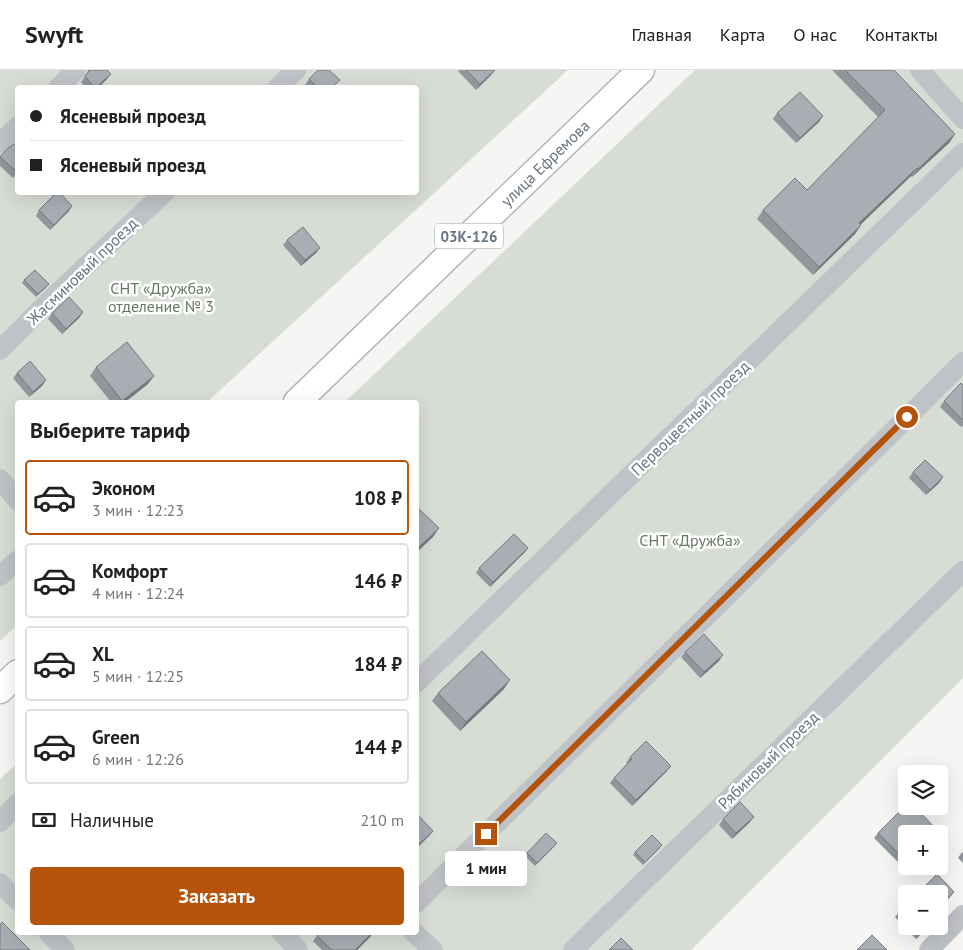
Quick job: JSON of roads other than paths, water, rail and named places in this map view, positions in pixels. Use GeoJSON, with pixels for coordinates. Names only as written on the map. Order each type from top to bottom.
{"type":"FeatureCollection","features":[{"type":"Feature","properties":{"kind":"main road","name":"улица Ефремова"},"geometry":{"type":"LineString","coordinates":[[299,400],[642,70]]}},
{"type":"Feature","properties":{"kind":"main road"},"geometry":{"type":"LineString","coordinates":[[0,690],[15,676]]}},
{"type":"Feature","properties":{"kind":"street"},"geometry":{"type":"LineString","coordinates":[[61,85],[76,70]]}},
{"type":"Feature","properties":{"kind":"street"},"geometry":{"type":"LineString","coordinates":[[280,85],[296,70]]}},
{"type":"Feature","properties":{"kind":"street"},"geometry":{"type":"LineString","coordinates":[[920,70],[963,119]]}},
{"type":"Feature","properties":{"kind":"street"},"geometry":{"type":"LineString","coordinates":[[0,143],[15,129]]}},
{"type":"Feature","properties":{"kind":"street","name":"Первоцветный проезд"},"geometry":{"type":"LineString","coordinates":[[419,680],[963,153]]}},
{"type":"Feature","properties":{"kind":"street","name":"Жасминовый проезд"},"geometry":{"type":"LineString","coordinates":[[0,350],[162,195]]}},
{"type":"Feature","properties":{"kind":"street"},"geometry":{"type":"LineString","coordinates":[[419,900],[963,362]]}},
{"type":"Feature","properties":{"kind":"street"},"geometry":{"type":"LineString","coordinates":[[0,479],[15,497]]}},
{"type":"Feature","properties":{"kind":"street"},"geometry":{"type":"LineString","coordinates":[[0,576],[15,563]]}},
{"type":"Feature","properties":{"kind":"street","name":"Рябиновый проезд"},"geometry":{"type":"LineString","coordinates":[[573,950],[963,571]]}},
{"type":"Feature","properties":{"kind":"street"},"geometry":{"type":"LineString","coordinates":[[0,822],[15,806]]}},
{"type":"Feature","properties":{"kind":"street"},"geometry":{"type":"LineString","coordinates":[[0,883],[15,898]]}},
{"type":"Feature","properties":{"kind":"street"},"geometry":{"type":"LineString","coordinates":[[929,950],[963,915]]}},
{"type":"Feature","properties":{"kind":"street"},"geometry":{"type":"LineString","coordinates":[[51,935],[65,950]]}},
{"type":"Feature","properties":{"kind":"street"},"geometry":{"type":"LineString","coordinates":[[284,935],[298,950]]}},
{"type":"Feature","properties":{"kind":"street"},"geometry":{"type":"LineString","coordinates":[[416,935],[433,950]]}},
{"type":"Feature","properties":{"kind":"park label","name":"СНТ «Дружба» отделение № 3"},"geometry":{"type":"Point","coordinates":[161,297]}},
{"type":"Feature","properties":{"kind":"park label","name":"СНТ «Дружба»"},"geometry":{"type":"Point","coordinates":[690,540]}}]}
